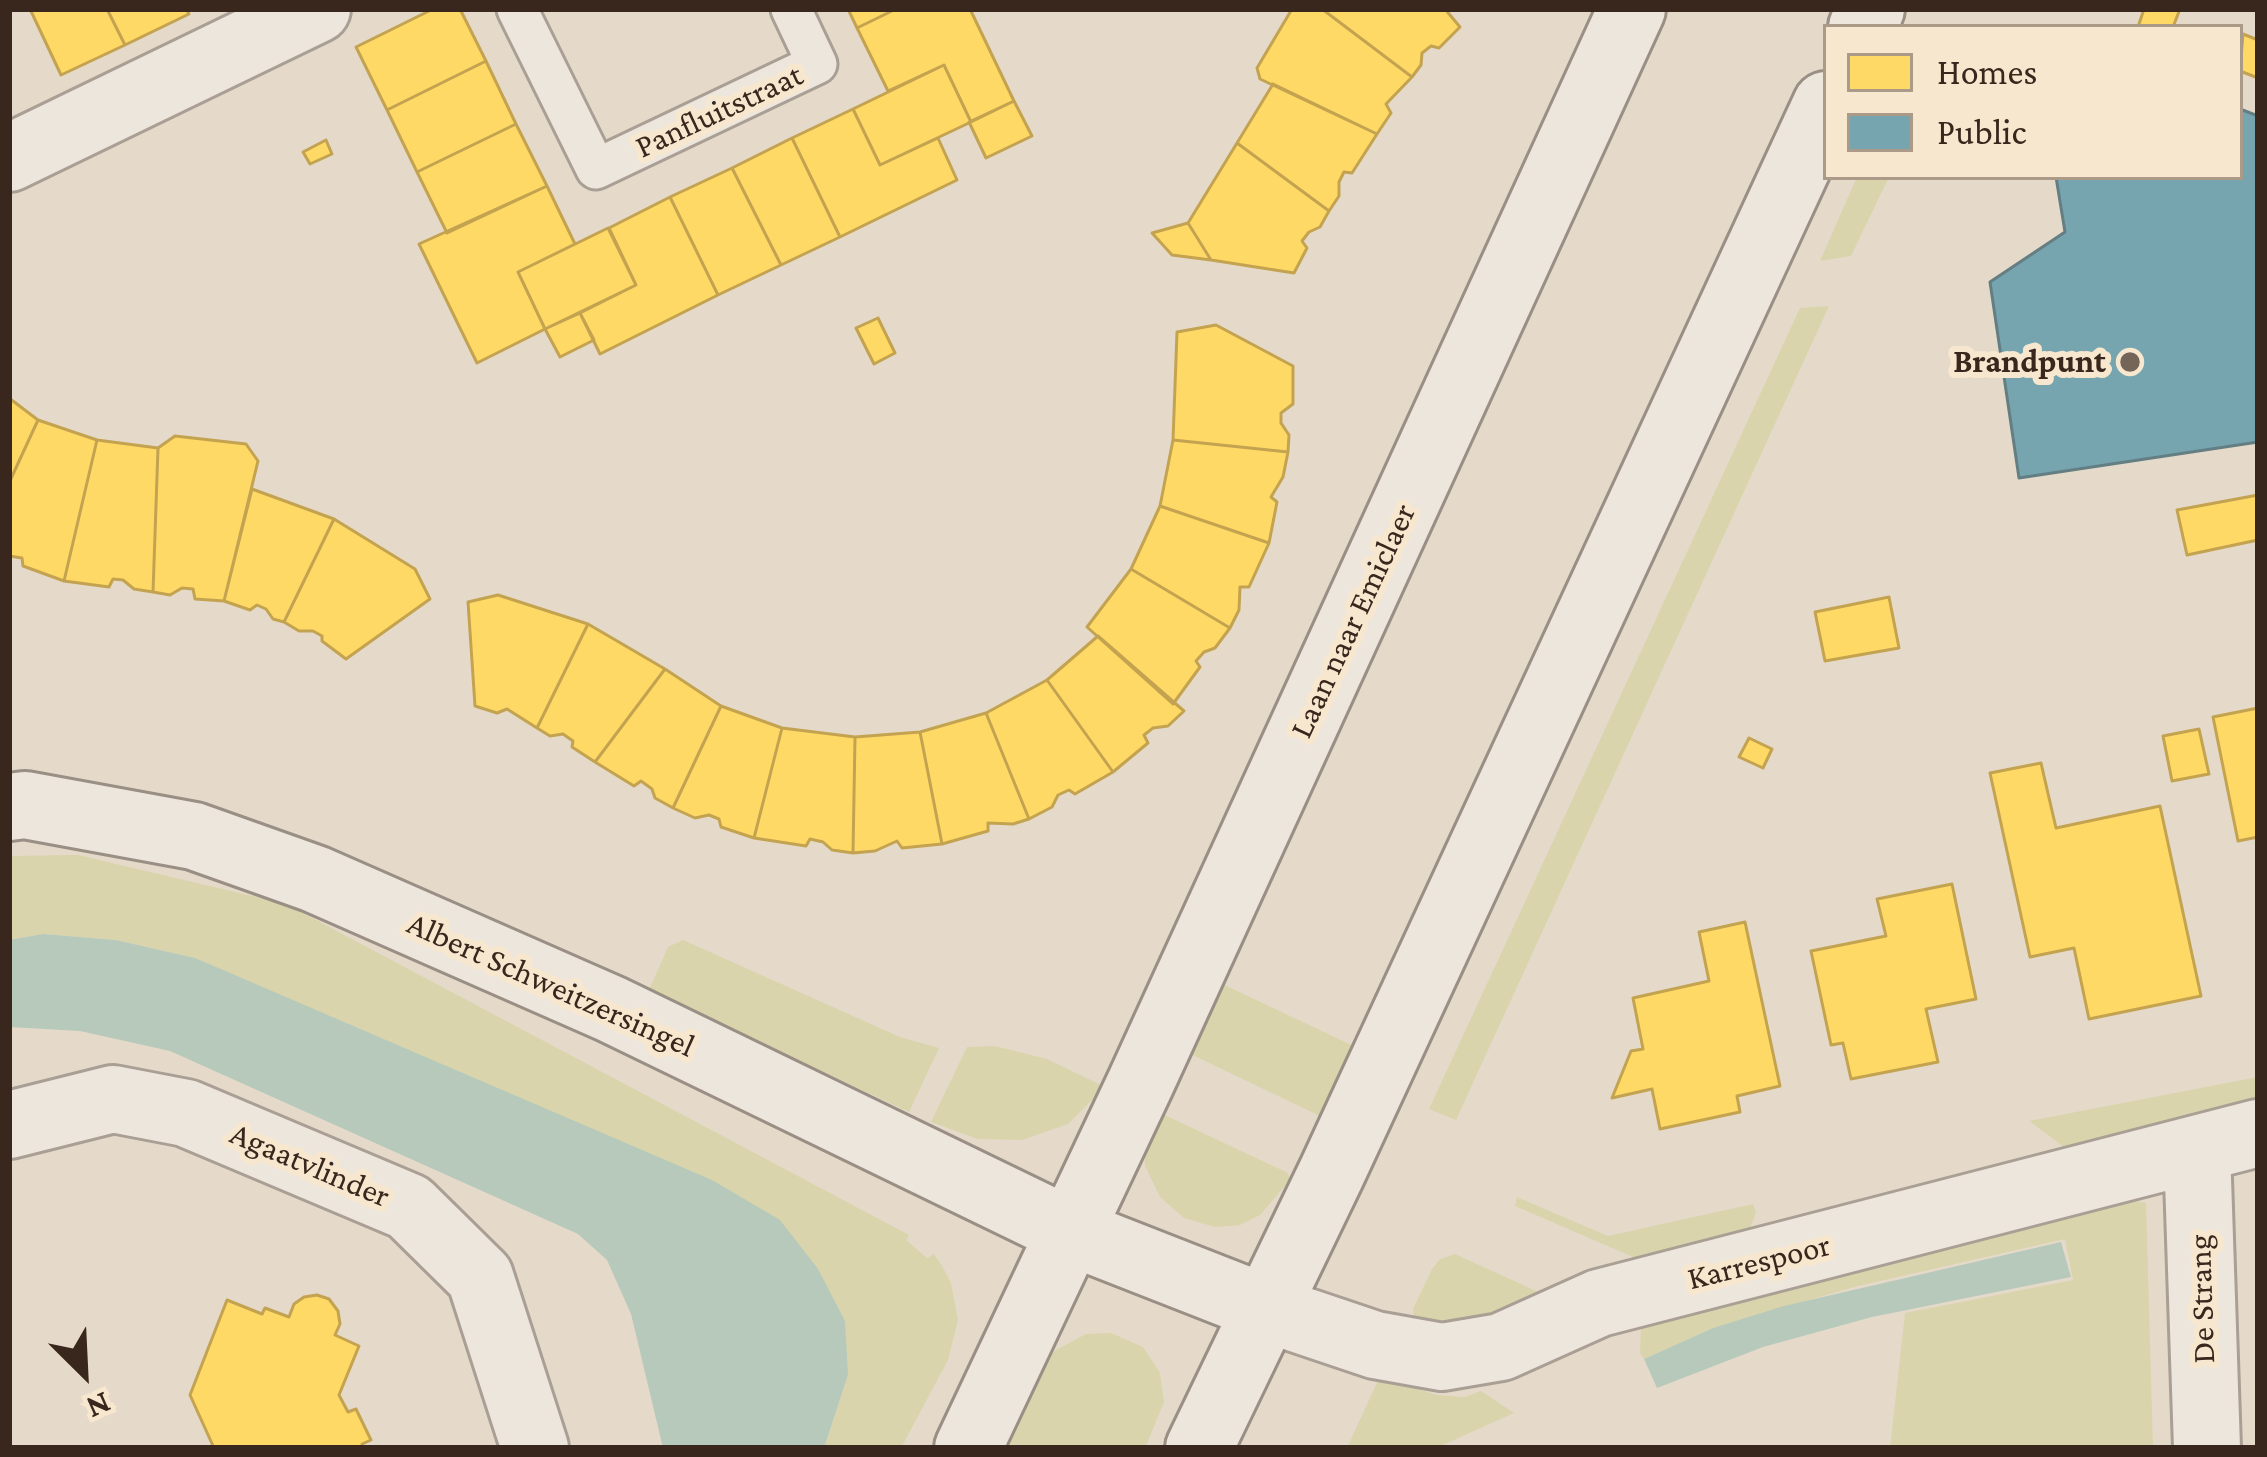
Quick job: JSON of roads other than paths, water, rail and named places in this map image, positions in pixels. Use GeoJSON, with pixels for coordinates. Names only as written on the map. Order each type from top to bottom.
{"type":"FeatureCollection","features":[{"type":"Feature","properties":{"kind":"street"},"geometry":{"type":"LineString","coordinates":[[9,158],[317,9]]}},
{"type":"Feature","properties":{"kind":"street","name":"Laan naar Emiclaer"},"geometry":{"type":"LineString","coordinates":[[968,1448],[1632,9]]}},
{"type":"Feature","properties":{"kind":"street"},"geometry":{"type":"LineString","coordinates":[[1199,1448],[1332,1172],[1823,111]]}},
{"type":"Feature","properties":{"kind":"street","name":"Albert Schweitzersingel"},"geometry":{"type":"LineString","coordinates":[[9,807],[25,805],[194,836],[315,879],[611,1009],[1071,1232]]}},
{"type":"Feature","properties":{"kind":"street","name":"Agaatvlinder"},"geometry":{"type":"LineString","coordinates":[[9,1125],[113,1099],[186,1112],[409,1207],[480,1276],[535,1448]]}},
{"type":"Feature","properties":{"kind":"street","name":"Karrespoor"},"geometry":{"type":"LineString","coordinates":[[1265,1308],[1375,1345],[1442,1357],[1502,1347],[1599,1304],[2228,1141]]}},
{"type":"Feature","properties":{"kind":"street","name":"De Strang"},"geometry":{"type":"LineString","coordinates":[[2207,1448],[2228,1141]]}},
{"type":"Feature","properties":{"kind":"street"},"geometry":{"type":"LineString","coordinates":[[1071,1232],[1265,1308]]}},
{"type":"Feature","properties":{"kind":"lane","name":"Panfluitstraat"},"geometry":{"type":"LineString","coordinates":[[517,9],[596,169],[817,64],[791,9]]}},
{"type":"Feature","properties":{"kind":"place","name":"Brandpunt"},"geometry":{"type":"Point","coordinates":[2130,362]}}]}
